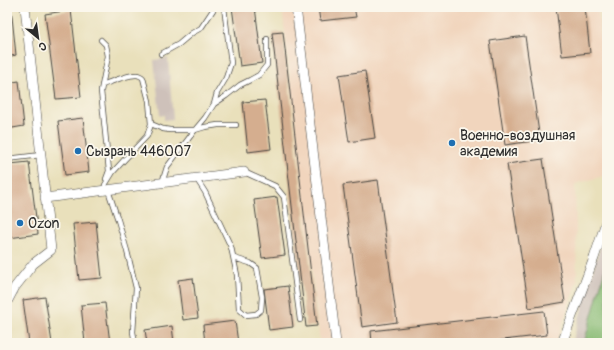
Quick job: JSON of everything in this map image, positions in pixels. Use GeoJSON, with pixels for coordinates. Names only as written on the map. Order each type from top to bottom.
{"type":"FeatureCollection","features":[{"type":"Feature","properties":{"kind":"street"},"geometry":{"type":"LineString","coordinates":[[7,302],[15,287],[33,264],[51,250],[25,7]]}},
{"type":"Feature","properties":{"kind":"street"},"geometry":{"type":"LineString","coordinates":[[296,7],[336,343]]}},
{"type":"Feature","properties":{"kind":"street"},"geometry":{"type":"LineString","coordinates":[[45,198],[93,191],[106,187],[244,172]]}},
{"type":"Feature","properties":{"kind":"street"},"geometry":{"type":"LineString","coordinates":[[562,343],[607,219]]}},
{"type":"Feature","properties":{"kind":"lane"},"geometry":{"type":"LineString","coordinates":[[161,54],[179,44],[192,33],[201,28],[215,7]]}},
{"type":"Feature","properties":{"kind":"lane"},"geometry":{"type":"LineString","coordinates":[[162,182],[167,167],[205,118],[214,104],[217,93],[226,78],[231,63],[224,7]]}},
{"type":"Feature","properties":{"kind":"lane"},"geometry":{"type":"LineString","coordinates":[[214,104],[240,85],[259,75],[267,65],[267,39]]}},
{"type":"Feature","properties":{"kind":"lane"},"geometry":{"type":"LineString","coordinates":[[101,40],[106,45],[108,56],[101,91],[109,171],[106,187],[118,220],[136,288],[133,332],[135,343]]}},
{"type":"Feature","properties":{"kind":"lane"},"geometry":{"type":"LineString","coordinates":[[102,85],[132,76],[138,75],[144,78],[149,101],[151,124],[146,136],[113,172],[106,187]]}},
{"type":"Feature","properties":{"kind":"lane"},"geometry":{"type":"LineString","coordinates":[[151,124],[170,130],[195,130],[218,125],[236,125]]}},
{"type":"Feature","properties":{"kind":"lane"},"geometry":{"type":"LineString","coordinates":[[7,159],[41,155]]}},
{"type":"Feature","properties":{"kind":"lane"},"geometry":{"type":"LineString","coordinates":[[244,172],[276,186],[284,197],[300,320]]}},
{"type":"Feature","properties":{"kind":"lane"},"geometry":{"type":"LineString","coordinates":[[196,178],[205,192],[231,247],[237,275],[238,309],[246,315],[256,314],[261,310],[262,297],[257,268],[250,263],[234,258]]}},
{"type":"Feature","properties":{"kind":"shaded area","name":"Военно-воздушная академия"},"geometry":{"type":"Polygon","coordinates":[[[282,7],[598,7],[607,111],[607,175],[575,184],[577,281],[556,343],[320,343],[282,7]]]}},
{"type":"Feature","properties":{"kind":"shaded area"},"geometry":{"type":"Polygon","coordinates":[[[168,58],[173,119],[164,120],[164,115],[160,116],[154,60],[168,58]]]}},
{"type":"Feature","properties":{"kind":"shaded area"},"geometry":{"type":"Polygon","coordinates":[[[607,225],[607,263],[584,343],[572,343],[595,263],[607,225]]]}},
{"type":"Feature","properties":{"kind":"green space"},"geometry":{"type":"Polygon","coordinates":[[[607,263],[607,343],[584,343],[604,273],[607,263]]]}},
{"type":"Feature","properties":{"kind":"building"},"geometry":{"type":"Polygon","coordinates":[[[7,7],[11,7],[16,55],[7,57],[7,7]]]}},
{"type":"Feature","properties":{"kind":"building"},"geometry":{"type":"Polygon","coordinates":[[[232,7],[255,7],[262,63],[240,66],[232,7]]]}},
{"type":"Feature","properties":{"kind":"building"},"geometry":{"type":"Polygon","coordinates":[[[318,7],[354,7],[356,17],[320,21],[318,7]]]}},
{"type":"Feature","properties":{"kind":"building"},"geometry":{"type":"Polygon","coordinates":[[[556,7],[585,7],[590,53],[562,56],[556,7]]]}},
{"type":"Feature","properties":{"kind":"building"},"geometry":{"type":"Polygon","coordinates":[[[71,10],[81,97],[56,99],[45,14],[71,10]]]}},
{"type":"Feature","properties":{"kind":"building"},"geometry":{"type":"Polygon","coordinates":[[[283,32],[317,326],[306,327],[272,33],[283,32]]]}},
{"type":"Feature","properties":{"kind":"building"},"geometry":{"type":"Polygon","coordinates":[[[525,36],[540,140],[505,145],[490,41],[525,36]]]}},
{"type":"Feature","properties":{"kind":"building"},"geometry":{"type":"Polygon","coordinates":[[[365,71],[375,138],[349,142],[339,75],[365,71]]]}},
{"type":"Feature","properties":{"kind":"building"},"geometry":{"type":"Polygon","coordinates":[[[19,81],[24,126],[7,129],[7,83],[19,81]]]}},
{"type":"Feature","properties":{"kind":"building"},"geometry":{"type":"Polygon","coordinates":[[[265,100],[271,149],[248,152],[243,102],[265,100]]]}},
{"type":"Feature","properties":{"kind":"building"},"geometry":{"type":"Polygon","coordinates":[[[83,118],[89,172],[65,175],[58,121],[83,118]]]}},
{"type":"Feature","properties":{"kind":"building"},"geometry":{"type":"Polygon","coordinates":[[[543,159],[565,302],[529,308],[507,164],[543,159]]]}},
{"type":"Feature","properties":{"kind":"building"},"geometry":{"type":"Polygon","coordinates":[[[29,162],[38,234],[9,238],[7,223],[7,178],[11,177],[10,164],[29,162]]]}},
{"type":"Feature","properties":{"kind":"building"},"geometry":{"type":"Polygon","coordinates":[[[378,180],[397,322],[362,327],[343,185],[378,180]]]}},
{"type":"Feature","properties":{"kind":"building"},"geometry":{"type":"Polygon","coordinates":[[[277,197],[285,255],[262,258],[254,200],[277,197]]]}},
{"type":"Feature","properties":{"kind":"building"},"geometry":{"type":"Polygon","coordinates":[[[96,222],[102,278],[79,280],[73,224],[96,222]]]}},
{"type":"Feature","properties":{"kind":"building"},"geometry":{"type":"Polygon","coordinates":[[[193,278],[198,318],[183,320],[178,280],[193,278]]]}},
{"type":"Feature","properties":{"kind":"building"},"geometry":{"type":"Polygon","coordinates":[[[288,286],[293,327],[269,330],[264,289],[288,286]]]}},
{"type":"Feature","properties":{"kind":"building"},"geometry":{"type":"Polygon","coordinates":[[[45,297],[52,343],[29,343],[23,300],[45,297]]]}},
{"type":"Feature","properties":{"kind":"building"},"geometry":{"type":"Polygon","coordinates":[[[105,303],[110,343],[85,343],[81,305],[105,303]]]}},
{"type":"Feature","properties":{"kind":"building"},"geometry":{"type":"Polygon","coordinates":[[[544,311],[547,335],[477,343],[372,343],[371,331],[544,311]]]}},
{"type":"Feature","properties":{"kind":"building"},"geometry":{"type":"Polygon","coordinates":[[[235,321],[238,343],[205,343],[203,325],[235,321]]]}},
{"type":"Feature","properties":{"kind":"building"},"geometry":{"type":"Polygon","coordinates":[[[172,326],[174,343],[147,343],[145,330],[172,326]]]}},
{"type":"Feature","properties":{"kind":"place","name":"Военно-воздушная академия"},"geometry":{"type":"Point","coordinates":[452,143]}},
{"type":"Feature","properties":{"kind":"place","name":"Сызрань 446007"},"geometry":{"type":"Point","coordinates":[78,151]}},
{"type":"Feature","properties":{"kind":"place","name":"Ozon"},"geometry":{"type":"Point","coordinates":[20,223]}}]}
